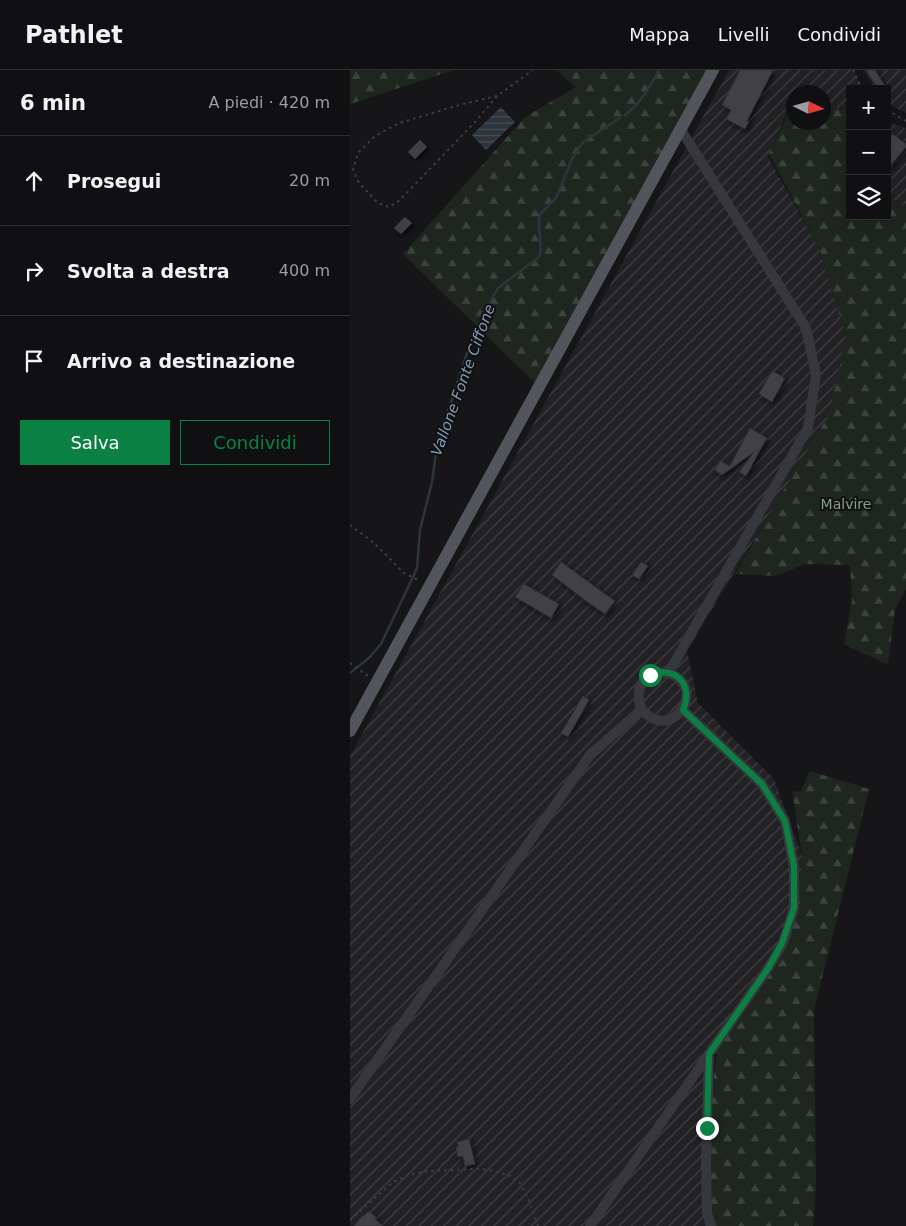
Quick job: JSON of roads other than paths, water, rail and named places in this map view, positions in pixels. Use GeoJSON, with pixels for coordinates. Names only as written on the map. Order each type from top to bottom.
{"type":"FeatureCollection","features":[{"type":"Feature","properties":{"kind":"main road"},"geometry":{"type":"LineString","coordinates":[[350,731],[713,70]]}},
{"type":"Feature","properties":{"kind":"lane"},"geometry":{"type":"LineString","coordinates":[[669,672],[808,428],[816,375],[806,328],[681,130]]}},
{"type":"Feature","properties":{"kind":"lane"},"geometry":{"type":"LineString","coordinates":[[659,672],[669,672],[677,676],[684,683],[687,692],[687,701],[683,710],[676,717],[667,720],[658,720],[649,716],[641,710],[639,700],[639,690],[643,681],[650,675],[659,672]]}},
{"type":"Feature","properties":{"kind":"lane"},"geometry":{"type":"LineString","coordinates":[[350,1099],[590,755],[641,710]]}},
{"type":"Feature","properties":{"kind":"lane"},"geometry":{"type":"LineString","coordinates":[[590,1226],[769,967],[782,943],[794,908],[794,866],[785,821],[762,784],[683,710]]}},
{"type":"Feature","properties":{"kind":"lane"},"geometry":{"type":"LineString","coordinates":[[709,1054],[706,1213],[710,1226]]}},
{"type":"Feature","properties":{"kind":"waterway","name":"Vallone Fonte Ciffone"},"geometry":{"type":"LineString","coordinates":[[625,115],[644,95],[659,70]]}},
{"type":"Feature","properties":{"kind":"waterway","name":"Vallone Fonte Ciffone"},"geometry":{"type":"LineString","coordinates":[[350,673],[369,658],[381,644],[417,568],[420,530],[432,482],[437,445],[466,356],[486,309],[498,288],[539,257],[541,250],[539,218],[541,213],[556,198],[572,159],[583,142],[620,118]]}},
{"type":"Feature","properties":{"kind":"park label","name":"Malvire"},"geometry":{"type":"Point","coordinates":[846,504]}}]}
